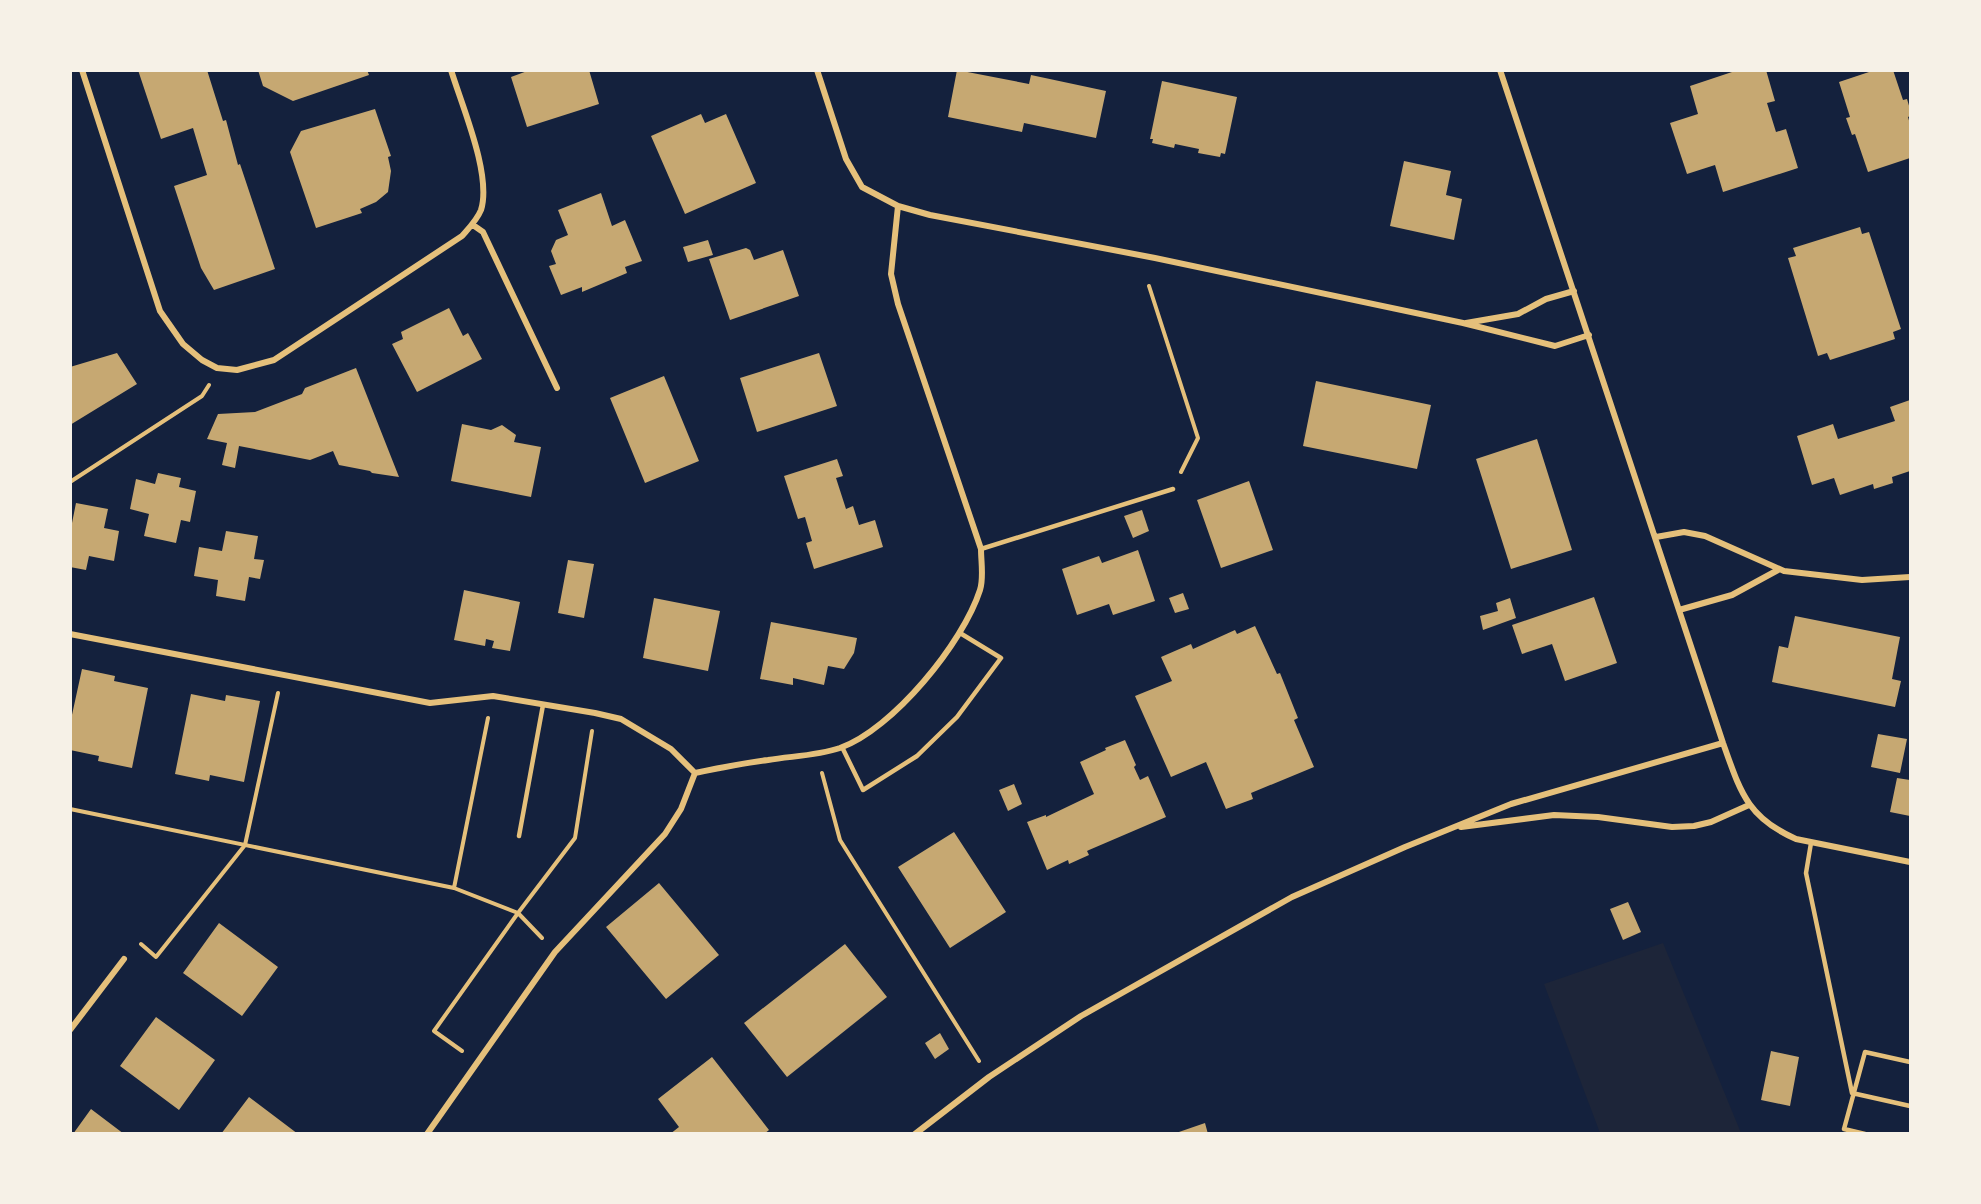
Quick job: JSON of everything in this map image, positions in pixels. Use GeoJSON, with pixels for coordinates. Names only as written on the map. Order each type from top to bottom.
{"type":"FeatureCollection","features":[{"type":"Feature","properties":{"kind":"street"},"geometry":{"type":"LineString","coordinates":[[82,70],[160,311],[183,344],[202,360],[218,368],[237,370],[274,360],[462,236],[472,225],[480,211],[483,195],[482,168],[451,70]]}},
{"type":"Feature","properties":{"kind":"street"},"geometry":{"type":"LineString","coordinates":[[817,70],[846,159],[862,187],[898,206],[942,217],[1155,258],[1463,323],[1555,346],[1588,335]]}},
{"type":"Feature","properties":{"kind":"street"},"geometry":{"type":"LineString","coordinates":[[1500,70],[1723,742],[1736,779],[1749,805],[1762,820],[1779,831],[1811,843],[1911,862]]}},
{"type":"Feature","properties":{"kind":"street"},"geometry":{"type":"LineString","coordinates":[[695,773],[764,760],[819,754],[842,747],[865,736],[898,709],[932,671],[960,633],[981,588],[981,549],[898,304],[891,274],[898,206]]}},
{"type":"Feature","properties":{"kind":"street"},"geometry":{"type":"LineString","coordinates":[[472,225],[483,232],[557,388]]}},
{"type":"Feature","properties":{"kind":"street"},"geometry":{"type":"LineString","coordinates":[[1463,323],[1518,314],[1546,299],[1574,291]]}},
{"type":"Feature","properties":{"kind":"street"},"geometry":{"type":"LineString","coordinates":[[1656,537],[1684,532],[1705,536],[1756,557],[1778,570],[1862,580],[1911,577]]}},
{"type":"Feature","properties":{"kind":"street"},"geometry":{"type":"LineString","coordinates":[[1679,609],[1732,595],[1778,570]]}},
{"type":"Feature","properties":{"kind":"street"},"geometry":{"type":"LineString","coordinates":[[70,634],[430,704],[493,696],[621,718],[671,749],[695,773]]}},
{"type":"Feature","properties":{"kind":"street"},"geometry":{"type":"LineString","coordinates":[[915,1134],[989,1077],[1081,1016],[1282,902],[1405,847],[1511,804],[1723,742]]}},
{"type":"Feature","properties":{"kind":"street"},"geometry":{"type":"LineString","coordinates":[[427,1134],[555,952],[665,834],[681,809],[695,773]]}},
{"type":"Feature","properties":{"kind":"street"},"geometry":{"type":"LineString","coordinates":[[1455,828],[1554,815],[1598,817],[1672,827],[1694,826],[1711,822],[1749,805]]}},
{"type":"Feature","properties":{"kind":"street"},"geometry":{"type":"LineString","coordinates":[[70,1030],[124,958]]}},
{"type":"Feature","properties":{"kind":"lane"},"geometry":{"type":"LineString","coordinates":[[981,549],[1173,489]]}},
{"type":"Feature","properties":{"kind":"lane"},"geometry":{"type":"LineString","coordinates":[[842,747],[863,790],[925,748],[957,717],[1001,658],[960,633]]}},
{"type":"Feature","properties":{"kind":"lane"},"geometry":{"type":"LineString","coordinates":[[519,836],[543,705]]}},
{"type":"Feature","properties":{"kind":"lane"},"geometry":{"type":"LineString","coordinates":[[1811,843],[1806,873],[1852,1093],[1911,1106]]}},
{"type":"Feature","properties":{"kind":"lane"},"geometry":{"type":"LineString","coordinates":[[1864,1134],[1844,1129],[1864,1052],[1911,1062]]}},
{"type":"Feature","properties":{"kind":"path"},"geometry":{"type":"LineString","coordinates":[[1149,286],[1198,438],[1173,489]]}},
{"type":"Feature","properties":{"kind":"path"},"geometry":{"type":"LineString","coordinates":[[70,482],[202,396],[218,368]]}},
{"type":"Feature","properties":{"kind":"path"},"geometry":{"type":"LineString","coordinates":[[124,958],[138,941],[156,957],[245,845],[282,674]]}},
{"type":"Feature","properties":{"kind":"path"},"geometry":{"type":"LineString","coordinates":[[454,888],[493,696]]}},
{"type":"Feature","properties":{"kind":"path"},"geometry":{"type":"LineString","coordinates":[[477,1062],[434,1031],[575,838],[596,713]]}},
{"type":"Feature","properties":{"kind":"path"},"geometry":{"type":"LineString","coordinates":[[822,773],[840,840],[989,1077]]}},
{"type":"Feature","properties":{"kind":"path"},"geometry":{"type":"LineString","coordinates":[[70,809],[454,888],[518,913],[555,952]]}},
{"type":"Feature","properties":{"kind":"shaded area"},"geometry":{"type":"Polygon","coordinates":[[[1663,943],[1741,1133],[1600,1133],[1544,984],[1663,943]]]}},
{"type":"Feature","properties":{"kind":"building"},"geometry":{"type":"Polygon","coordinates":[[[138,70],[207,70],[223,121],[226,120],[238,165],[240,164],[275,269],[214,290],[201,268],[174,186],[207,175],[193,128],[161,139],[138,70]]]}},
{"type":"Feature","properties":{"kind":"building"},"geometry":{"type":"Polygon","coordinates":[[[258,70],[367,70],[369,75],[293,101],[263,86],[258,70]]]}},
{"type":"Feature","properties":{"kind":"building"},"geometry":{"type":"Polygon","coordinates":[[[530,70],[589,70],[599,104],[527,127],[511,77],[530,70]]]}},
{"type":"Feature","properties":{"kind":"building"},"geometry":{"type":"Polygon","coordinates":[[[957,70],[1029,84],[1031,75],[1106,91],[1096,138],[1024,123],[1022,132],[948,117],[957,70]]]}},
{"type":"Feature","properties":{"kind":"building"},"geometry":{"type":"Polygon","coordinates":[[[1738,70],[1766,70],[1775,101],[1767,103],[1776,132],[1786,129],[1798,168],[1723,192],[1715,165],[1687,174],[1670,123],[1698,114],[1690,86],[1738,70]]]}},
{"type":"Feature","properties":{"kind":"building"},"geometry":{"type":"Polygon","coordinates":[[[1875,70],[1893,70],[1903,100],[1907,99],[1910,109],[1908,117],[1910,158],[1868,172],[1855,134],[1852,135],[1846,118],[1850,117],[1839,82],[1875,70]]]}},
{"type":"Feature","properties":{"kind":"building"},"geometry":{"type":"Polygon","coordinates":[[[1162,81],[1237,97],[1225,154],[1221,153],[1220,157],[1198,153],[1199,149],[1175,144],[1174,148],[1152,143],[1153,139],[1150,139],[1162,81]]]}},
{"type":"Feature","properties":{"kind":"building"},"geometry":{"type":"Polygon","coordinates":[[[375,109],[391,156],[388,157],[391,171],[388,192],[376,202],[360,209],[362,213],[316,228],[290,152],[301,131],[375,109]]]}},
{"type":"Feature","properties":{"kind":"building"},"geometry":{"type":"Polygon","coordinates":[[[701,114],[705,123],[726,114],[756,183],[685,214],[651,136],[701,114]]]}},
{"type":"Feature","properties":{"kind":"building"},"geometry":{"type":"Polygon","coordinates":[[[1404,161],[1451,171],[1446,195],[1462,199],[1454,240],[1390,226],[1404,161]]]}},
{"type":"Feature","properties":{"kind":"building"},"geometry":{"type":"Polygon","coordinates":[[[601,193],[612,226],[625,220],[642,261],[625,267],[627,273],[582,292],[582,287],[561,295],[549,266],[556,264],[551,251],[556,240],[568,235],[558,210],[601,193]]]}},
{"type":"Feature","properties":{"kind":"building"},"geometry":{"type":"Polygon","coordinates":[[[1860,227],[1862,234],[1869,232],[1901,329],[1893,332],[1895,339],[1830,360],[1827,353],[1818,356],[1788,258],[1796,256],[1793,248],[1860,227]]]}},
{"type":"Feature","properties":{"kind":"building"},"geometry":{"type":"Polygon","coordinates":[[[708,240],[713,255],[688,262],[683,247],[708,240]]]}},
{"type":"Feature","properties":{"kind":"building"},"geometry":{"type":"Polygon","coordinates":[[[746,248],[750,250],[754,260],[783,250],[799,296],[730,320],[709,259],[746,248]]]}},
{"type":"Feature","properties":{"kind":"building"},"geometry":{"type":"Polygon","coordinates":[[[449,308],[463,336],[468,333],[482,359],[417,392],[392,344],[403,339],[401,332],[449,308]]]}},
{"type":"Feature","properties":{"kind":"building"},"geometry":{"type":"Polygon","coordinates":[[[117,353],[137,384],[70,425],[70,367],[117,353]]]}},
{"type":"Feature","properties":{"kind":"building"},"geometry":{"type":"Polygon","coordinates":[[[819,353],[837,406],[757,432],[740,378],[819,353]]]}},
{"type":"Feature","properties":{"kind":"building"},"geometry":{"type":"Polygon","coordinates":[[[356,368],[399,477],[339,465],[333,451],[310,460],[239,446],[235,468],[222,465],[227,443],[207,439],[218,414],[255,412],[302,394],[305,388],[356,368]]]}},
{"type":"Feature","properties":{"kind":"building"},"geometry":{"type":"Polygon","coordinates":[[[664,376],[699,461],[645,483],[610,398],[664,376]]]}},
{"type":"Feature","properties":{"kind":"building"},"geometry":{"type":"Polygon","coordinates":[[[1316,381],[1431,405],[1417,469],[1303,446],[1316,381]]]}},
{"type":"Feature","properties":{"kind":"building"},"geometry":{"type":"Polygon","coordinates":[[[1910,400],[1910,471],[1892,477],[1893,483],[1874,489],[1873,484],[1840,495],[1834,478],[1812,485],[1797,436],[1833,424],[1838,439],[1895,421],[1890,407],[1910,400]]]}},
{"type":"Feature","properties":{"kind":"building"},"geometry":{"type":"Polygon","coordinates":[[[462,424],[491,430],[502,425],[516,435],[514,442],[541,447],[531,497],[451,481],[462,424]]]}},
{"type":"Feature","properties":{"kind":"building"},"geometry":{"type":"Polygon","coordinates":[[[1537,439],[1572,550],[1511,569],[1476,459],[1537,439]]]}},
{"type":"Feature","properties":{"kind":"building"},"geometry":{"type":"Polygon","coordinates":[[[837,459],[843,476],[836,478],[846,509],[853,506],[859,525],[875,520],[883,547],[814,569],[806,543],[812,541],[805,517],[798,519],[784,476],[837,459]]]}},
{"type":"Feature","properties":{"kind":"building"},"geometry":{"type":"Polygon","coordinates":[[[158,473],[181,478],[179,487],[196,491],[190,522],[181,520],[176,543],[144,536],[149,514],[130,509],[136,479],[155,484],[158,473]]]}},
{"type":"Feature","properties":{"kind":"building"},"geometry":{"type":"Polygon","coordinates":[[[1249,481],[1273,550],[1221,568],[1197,500],[1249,481]]]}},
{"type":"Feature","properties":{"kind":"building"},"geometry":{"type":"Polygon","coordinates":[[[76,503],[108,509],[104,528],[119,531],[114,561],[89,556],[86,570],[70,567],[70,522],[72,523],[76,503]]]}},
{"type":"Feature","properties":{"kind":"building"},"geometry":{"type":"Polygon","coordinates":[[[1142,510],[1149,531],[1133,538],[1124,516],[1142,510]]]}},
{"type":"Feature","properties":{"kind":"building"},"geometry":{"type":"Polygon","coordinates":[[[226,531],[258,536],[254,559],[264,560],[260,579],[249,577],[245,601],[216,596],[218,580],[194,576],[199,547],[222,551],[226,531]]]}},
{"type":"Feature","properties":{"kind":"building"},"geometry":{"type":"Polygon","coordinates":[[[1138,550],[1155,601],[1113,615],[1109,604],[1077,615],[1062,569],[1099,556],[1102,563],[1138,550]]]}},
{"type":"Feature","properties":{"kind":"building"},"geometry":{"type":"Polygon","coordinates":[[[568,560],[594,564],[584,618],[558,613],[568,560]]]}},
{"type":"Feature","properties":{"kind":"building"},"geometry":{"type":"Polygon","coordinates":[[[464,590],[520,602],[510,651],[492,648],[494,641],[486,639],[485,646],[454,640],[464,590]]]}},
{"type":"Feature","properties":{"kind":"building"},"geometry":{"type":"Polygon","coordinates":[[[1183,593],[1189,609],[1175,613],[1169,598],[1183,593]]]}},
{"type":"Feature","properties":{"kind":"building"},"geometry":{"type":"Polygon","coordinates":[[[1594,597],[1617,663],[1565,681],[1552,644],[1522,654],[1512,625],[1594,597]]]}},
{"type":"Feature","properties":{"kind":"building"},"geometry":{"type":"Polygon","coordinates":[[[654,598],[720,611],[708,671],[643,658],[654,598]]]}},
{"type":"Feature","properties":{"kind":"building"},"geometry":{"type":"Polygon","coordinates":[[[1510,598],[1516,618],[1483,630],[1480,616],[1498,611],[1496,603],[1510,598]]]}},
{"type":"Feature","properties":{"kind":"building"},"geometry":{"type":"Polygon","coordinates":[[[1795,616],[1900,637],[1892,679],[1901,681],[1895,707],[1772,682],[1779,646],[1788,648],[1795,616]]]}},
{"type":"Feature","properties":{"kind":"building"},"geometry":{"type":"Polygon","coordinates":[[[771,622],[857,638],[854,653],[844,669],[828,666],[824,685],[793,678],[793,685],[760,679],[771,622]]]}},
{"type":"Feature","properties":{"kind":"building"},"geometry":{"type":"Polygon","coordinates":[[[1255,626],[1277,674],[1280,673],[1298,718],[1294,720],[1314,767],[1251,793],[1253,799],[1226,809],[1206,762],[1171,777],[1135,696],[1172,681],[1161,657],[1191,644],[1193,649],[1235,630],[1237,634],[1255,626]]]}},
{"type":"Feature","properties":{"kind":"building"},"geometry":{"type":"Polygon","coordinates":[[[82,669],[115,676],[114,681],[148,688],[132,768],[98,761],[99,756],[70,750],[70,724],[82,669]]]}},
{"type":"Feature","properties":{"kind":"building"},"geometry":{"type":"Polygon","coordinates":[[[191,694],[225,701],[226,695],[260,701],[244,782],[210,775],[209,781],[175,774],[191,694]]]}},
{"type":"Feature","properties":{"kind":"building"},"geometry":{"type":"Polygon","coordinates":[[[1878,734],[1907,739],[1900,773],[1871,767],[1878,734]]]}},
{"type":"Feature","properties":{"kind":"building"},"geometry":{"type":"Polygon","coordinates":[[[1125,740],[1140,780],[1148,776],[1166,817],[1089,850],[1087,851],[1089,855],[1069,864],[1068,860],[1047,870],[1027,822],[1046,815],[1046,817],[1094,794],[1080,762],[1125,740]]]}},
{"type":"Feature","properties":{"kind":"building"},"geometry":{"type":"Polygon","coordinates":[[[1897,778],[1910,780],[1910,816],[1890,812],[1897,778]]]}},
{"type":"Feature","properties":{"kind":"building"},"geometry":{"type":"Polygon","coordinates":[[[1014,784],[1022,804],[1008,811],[999,790],[1014,784]]]}},
{"type":"Feature","properties":{"kind":"building"},"geometry":{"type":"Polygon","coordinates":[[[954,832],[1006,912],[950,948],[898,867],[954,832]]]}},
{"type":"Feature","properties":{"kind":"building"},"geometry":{"type":"Polygon","coordinates":[[[659,883],[719,955],[666,999],[606,927],[659,883]]]}},
{"type":"Feature","properties":{"kind":"building"},"geometry":{"type":"Polygon","coordinates":[[[1628,902],[1641,932],[1623,940],[1610,909],[1628,902]]]}},
{"type":"Feature","properties":{"kind":"building"},"geometry":{"type":"Polygon","coordinates":[[[219,923],[278,967],[242,1016],[183,973],[219,923]]]}},
{"type":"Feature","properties":{"kind":"building"},"geometry":{"type":"Polygon","coordinates":[[[845,944],[887,997],[787,1077],[744,1023],[845,944]]]}},
{"type":"Feature","properties":{"kind":"building"},"geometry":{"type":"Polygon","coordinates":[[[156,1017],[215,1060],[179,1110],[120,1066],[156,1017]]]}},
{"type":"Feature","properties":{"kind":"building"},"geometry":{"type":"Polygon","coordinates":[[[940,1033],[949,1049],[935,1059],[925,1043],[940,1033]]]}},
{"type":"Feature","properties":{"kind":"building"},"geometry":{"type":"Polygon","coordinates":[[[1771,1051],[1799,1057],[1790,1106],[1761,1100],[1771,1051]]]}},
{"type":"Feature","properties":{"kind":"building"},"geometry":{"type":"Polygon","coordinates":[[[712,1057],[769,1130],[764,1134],[670,1134],[679,1127],[658,1099],[712,1057]]]}},
{"type":"Feature","properties":{"kind":"building"},"geometry":{"type":"Polygon","coordinates":[[[249,1097],[298,1134],[221,1134],[249,1097]]]}},
{"type":"Feature","properties":{"kind":"building"},"geometry":{"type":"Polygon","coordinates":[[[91,1109],[124,1134],[73,1134],[91,1109]]]}},
{"type":"Feature","properties":{"kind":"building"},"geometry":{"type":"Polygon","coordinates":[[[1205,1123],[1208,1134],[1176,1134],[1176,1133],[1205,1123]]]}}]}
